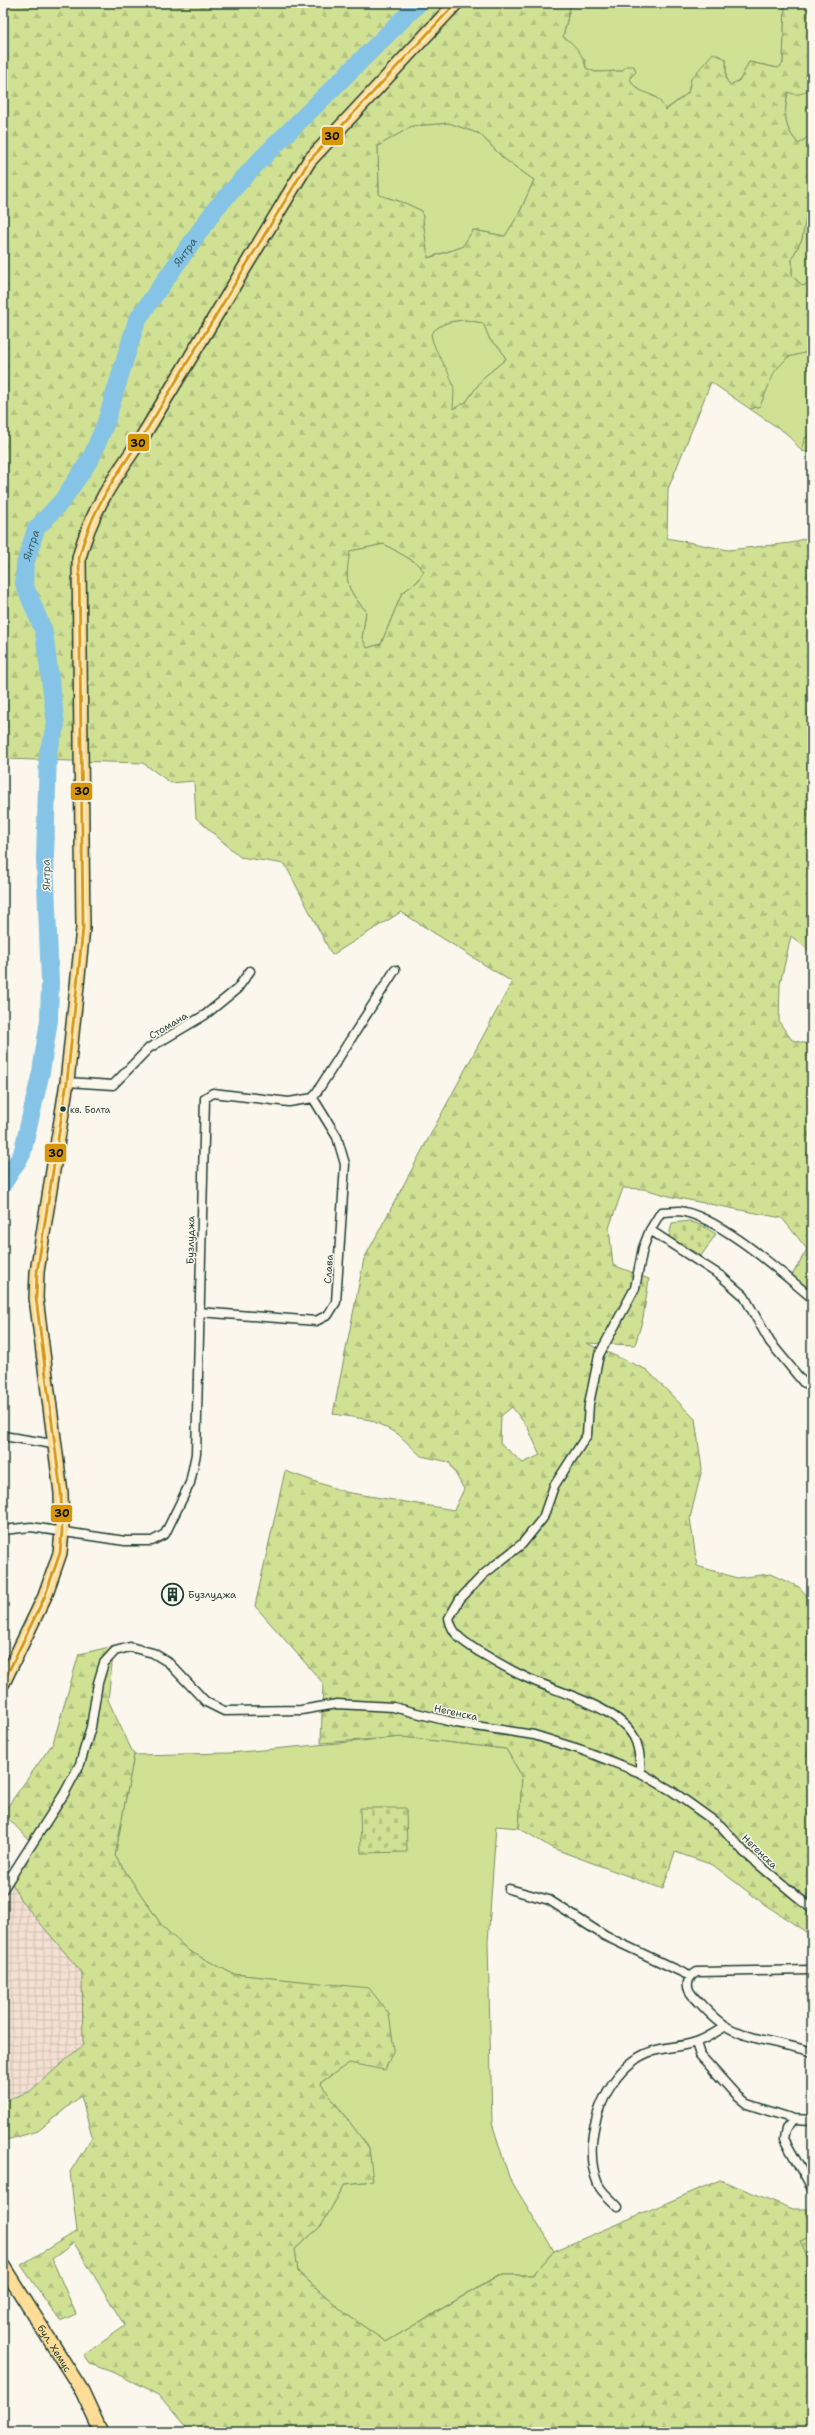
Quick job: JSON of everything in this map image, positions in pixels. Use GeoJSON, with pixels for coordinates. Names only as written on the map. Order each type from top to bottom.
{"type":"FeatureCollection","features":[{"type":"Feature","properties":{"kind":"main road"},"geometry":{"type":"LineString","coordinates":[[3,1683],[45,1596],[60,1554],[62,1531],[61,1493],[53,1444],[36,1298],[37,1272],[67,1082],[84,928],[79,558],[86,530],[116,475],[143,436],[309,161],[456,3]]}},
{"type":"Feature","properties":{"kind":"main road","name":"бул. Хемус"},"geometry":{"type":"LineString","coordinates":[[3,2266],[82,2391],[101,2432]]}},
{"type":"Feature","properties":{"kind":"street"},"geometry":{"type":"LineString","coordinates":[[313,1098],[395,970]]}},
{"type":"Feature","properties":{"kind":"street","name":"Стомана"},"geometry":{"type":"LineString","coordinates":[[67,1082],[113,1085],[149,1048],[205,1015],[237,989],[250,971]]}},
{"type":"Feature","properties":{"kind":"street","name":"Бузлуджа"},"geometry":{"type":"LineString","coordinates":[[3,1530],[31,1527],[125,1541],[152,1541],[165,1534],[190,1483],[196,1454],[205,1098],[213,1093],[289,1102],[313,1098]]}},
{"type":"Feature","properties":{"kind":"street","name":"Слава"},"geometry":{"type":"LineString","coordinates":[[199,1312],[316,1321],[328,1315],[336,1302],[345,1164],[337,1137],[313,1098]]}},
{"type":"Feature","properties":{"kind":"street"},"geometry":{"type":"LineString","coordinates":[[641,1773],[640,1754],[634,1737],[623,1724],[593,1704],[524,1677],[465,1643],[451,1629],[449,1618],[460,1599],[484,1574],[522,1544],[543,1518],[554,1486],[587,1435],[589,1404],[599,1355],[635,1288],[643,1248],[650,1230],[661,1212],[680,1211],[705,1220],[754,1250],[812,1298]]}},
{"type":"Feature","properties":{"kind":"street"},"geometry":{"type":"LineString","coordinates":[[650,1230],[721,1276],[744,1296],[770,1342],[803,1382],[812,1386]]}},
{"type":"Feature","properties":{"kind":"street"},"geometry":{"type":"LineString","coordinates":[[3,1436],[53,1444]]}},
{"type":"Feature","properties":{"kind":"street","name":"Негенска"},"geometry":{"type":"LineString","coordinates":[[3,1889],[74,1777],[89,1734],[101,1671],[109,1656],[122,1648],[130,1647],[153,1653],[168,1662],[206,1702],[224,1711],[292,1710],[336,1704],[393,1707],[456,1723],[534,1735],[582,1750],[641,1773],[672,1791],[721,1826],[745,1853],[812,1909]]}},
{"type":"Feature","properties":{"kind":"street"},"geometry":{"type":"LineString","coordinates":[[509,1889],[549,1900],[605,1936],[690,1976]]}},
{"type":"Feature","properties":{"kind":"street"},"geometry":{"type":"LineString","coordinates":[[812,1970],[697,1972],[690,1976],[687,1982],[689,1992],[726,2026],[742,2034],[812,2052]]}},
{"type":"Feature","properties":{"kind":"street"},"geometry":{"type":"LineString","coordinates":[[618,2207],[598,2186],[594,2171],[593,2134],[604,2100],[624,2069],[635,2059],[672,2046],[696,2042],[726,2026]]}},
{"type":"Feature","properties":{"kind":"street"},"geometry":{"type":"LineString","coordinates":[[696,2042],[700,2055],[746,2104],[794,2118],[812,2120]]}},
{"type":"Feature","properties":{"kind":"street"},"geometry":{"type":"LineString","coordinates":[[794,2118],[786,2129],[784,2139],[812,2189]]}},
{"type":"Feature","properties":{"kind":"shaded area"},"geometry":{"type":"Polygon","coordinates":[[[12,1877],[13,1885],[20,1899],[82,1973],[83,2045],[29,2092],[3,2101],[3,1889],[12,1877]]]}},
{"type":"Feature","properties":{"kind":"green space"},"geometry":{"type":"Polygon","coordinates":[[[3,3],[571,3],[563,37],[578,50],[583,58],[586,68],[595,72],[622,71],[626,66],[634,66],[636,72],[630,78],[634,86],[656,98],[666,110],[688,93],[691,79],[713,53],[726,59],[726,79],[730,85],[740,80],[749,62],[778,68],[783,64],[785,3],[812,3],[812,83],[805,92],[795,94],[788,92],[786,120],[790,132],[799,144],[812,133],[812,184],[802,239],[792,258],[792,276],[803,286],[812,282],[812,351],[788,357],[775,371],[760,406],[750,409],[711,382],[668,489],[667,538],[728,550],[791,543],[812,536],[812,953],[791,936],[780,984],[779,1022],[792,1040],[812,1045],[812,1298],[790,1279],[807,1249],[782,1218],[673,1197],[644,1189],[623,1188],[609,1228],[613,1265],[649,1279],[643,1318],[635,1345],[586,1343],[647,1370],[695,1419],[702,1469],[690,1518],[697,1566],[737,1578],[770,1574],[799,1587],[812,1601],[812,1936],[764,1904],[713,1865],[675,1852],[663,1889],[552,1848],[519,1828],[522,1776],[506,1749],[403,1737],[321,1743],[323,1683],[255,1606],[285,1471],[345,1492],[454,1510],[464,1489],[449,1462],[421,1456],[398,1434],[371,1420],[333,1414],[364,1259],[512,982],[401,912],[332,955],[285,864],[240,857],[196,818],[194,781],[171,783],[143,763],[3,759],[3,3]],[[449,123],[412,126],[378,146],[379,195],[405,203],[422,211],[428,258],[462,247],[473,230],[505,236],[519,214],[534,180],[503,158],[480,134],[449,123]],[[466,320],[451,322],[439,327],[431,334],[435,347],[451,378],[454,394],[453,409],[466,402],[484,377],[506,359],[500,348],[490,340],[483,323],[466,320]],[[384,544],[350,551],[347,570],[348,584],[354,596],[366,611],[362,638],[367,648],[381,644],[402,593],[417,582],[424,571],[415,562],[384,544]],[[512,1407],[501,1416],[500,1443],[523,1463],[540,1455],[528,1428],[512,1407]]]}},
{"type":"Feature","properties":{"kind":"green space"},"geometry":{"type":"Polygon","coordinates":[[[571,3],[785,3],[783,64],[778,68],[749,62],[740,80],[730,85],[726,79],[726,59],[691,79],[688,93],[665,110],[656,97],[644,93],[632,84],[630,78],[622,71],[595,72],[586,68],[585,60],[563,37],[571,3]]]}},
{"type":"Feature","properties":{"kind":"green space"},"geometry":{"type":"Polygon","coordinates":[[[812,83],[812,133],[799,144],[787,126],[786,107],[788,92],[810,88],[812,83]]]}},
{"type":"Feature","properties":{"kind":"green space"},"geometry":{"type":"Polygon","coordinates":[[[449,123],[480,134],[503,158],[534,180],[519,214],[505,236],[473,230],[462,247],[427,258],[422,211],[405,203],[379,195],[378,146],[412,126],[449,123]]]}},
{"type":"Feature","properties":{"kind":"green space"},"geometry":{"type":"Polygon","coordinates":[[[812,184],[812,282],[803,286],[792,276],[792,258],[802,239],[812,184]]]}},
{"type":"Feature","properties":{"kind":"green space"},"geometry":{"type":"Polygon","coordinates":[[[466,320],[484,323],[490,340],[500,348],[506,359],[484,377],[466,402],[453,409],[433,347],[431,334],[439,327],[447,323],[466,320]]]}},
{"type":"Feature","properties":{"kind":"green space"},"geometry":{"type":"Polygon","coordinates":[[[812,351],[812,434],[804,439],[802,451],[786,433],[750,409],[760,406],[774,371],[788,357],[812,351]]]}},
{"type":"Feature","properties":{"kind":"green space"},"geometry":{"type":"Polygon","coordinates":[[[812,434],[812,453],[802,451],[804,439],[812,434]]]}},
{"type":"Feature","properties":{"kind":"green space"},"geometry":{"type":"Polygon","coordinates":[[[384,544],[415,562],[424,571],[417,582],[402,593],[381,644],[367,648],[362,638],[366,611],[350,590],[348,584],[347,570],[349,551],[384,544]]]}},
{"type":"Feature","properties":{"kind":"green space"},"geometry":{"type":"Polygon","coordinates":[[[689,1221],[703,1226],[716,1234],[701,1256],[669,1237],[672,1223],[689,1221]]]}},
{"type":"Feature","properties":{"kind":"green space"},"geometry":{"type":"Polygon","coordinates":[[[114,1646],[108,1700],[134,1755],[115,1856],[162,1926],[189,1951],[233,1974],[369,1988],[389,2014],[394,2049],[385,2070],[349,2063],[320,2083],[369,2148],[373,2181],[345,2184],[321,2226],[295,2249],[298,2272],[346,2314],[386,2342],[499,2275],[533,2275],[554,2251],[720,2180],[793,2209],[812,2209],[812,2236],[801,2241],[812,2268],[812,2432],[190,2432],[159,2395],[115,2373],[90,2364],[84,2355],[125,2326],[74,2243],[52,2259],[76,2314],[60,2321],[21,2265],[77,2231],[70,2172],[92,2137],[81,2096],[38,2131],[3,2141],[3,2101],[29,2092],[83,2045],[82,1973],[20,1899],[13,1885],[12,1877],[33,1844],[3,1813],[53,1743],[79,1654],[114,1646]]]}},
{"type":"Feature","properties":{"kind":"green space"},"geometry":{"type":"Polygon","coordinates":[[[403,1737],[506,1749],[522,1776],[519,1828],[496,1826],[488,1942],[492,2123],[509,2177],[554,2251],[533,2275],[498,2275],[386,2342],[346,2314],[298,2272],[295,2249],[321,2226],[345,2184],[372,2181],[369,2148],[320,2083],[349,2063],[296,1981],[233,1974],[189,1951],[162,1926],[115,1856],[134,1755],[230,1753],[403,1737]]]}},
{"type":"Feature","properties":{"kind":"green space"},"geometry":{"type":"Polygon","coordinates":[[[360,1808],[406,1808],[407,1852],[361,1853],[360,1808]]]}},
{"type":"Feature","properties":{"kind":"green space"},"geometry":{"type":"Polygon","coordinates":[[[812,2236],[812,2268],[800,2241],[812,2236]]]}},
{"type":"Feature","properties":{"kind":"waterway","name":"Янтра"},"geometry":{"type":"LineString","coordinates":[[3,1184],[22,1154],[41,1072],[49,1020],[50,982],[45,859],[48,752],[56,725],[44,632],[24,584],[25,564],[36,529],[62,501],[91,458],[105,425],[137,320],[216,208],[260,160],[419,3]]}},
{"type":"Feature","properties":{"kind":"transit line","name":"30"},"geometry":{"type":"LineString","coordinates":[[3,1683],[45,1596],[60,1553],[62,1531],[61,1493],[36,1298],[37,1272],[67,1082],[83,928],[79,558],[90,524],[105,494],[143,436],[309,161],[456,3]]}},
{"type":"Feature","properties":{"kind":"place","name":"кв. Болта"},"geometry":{"type":"Point","coordinates":[63,1109]}},
{"type":"Feature","properties":{"kind":"place","name":"Бузлуджа"},"geometry":{"type":"Point","coordinates":[172,1594]}}]}
